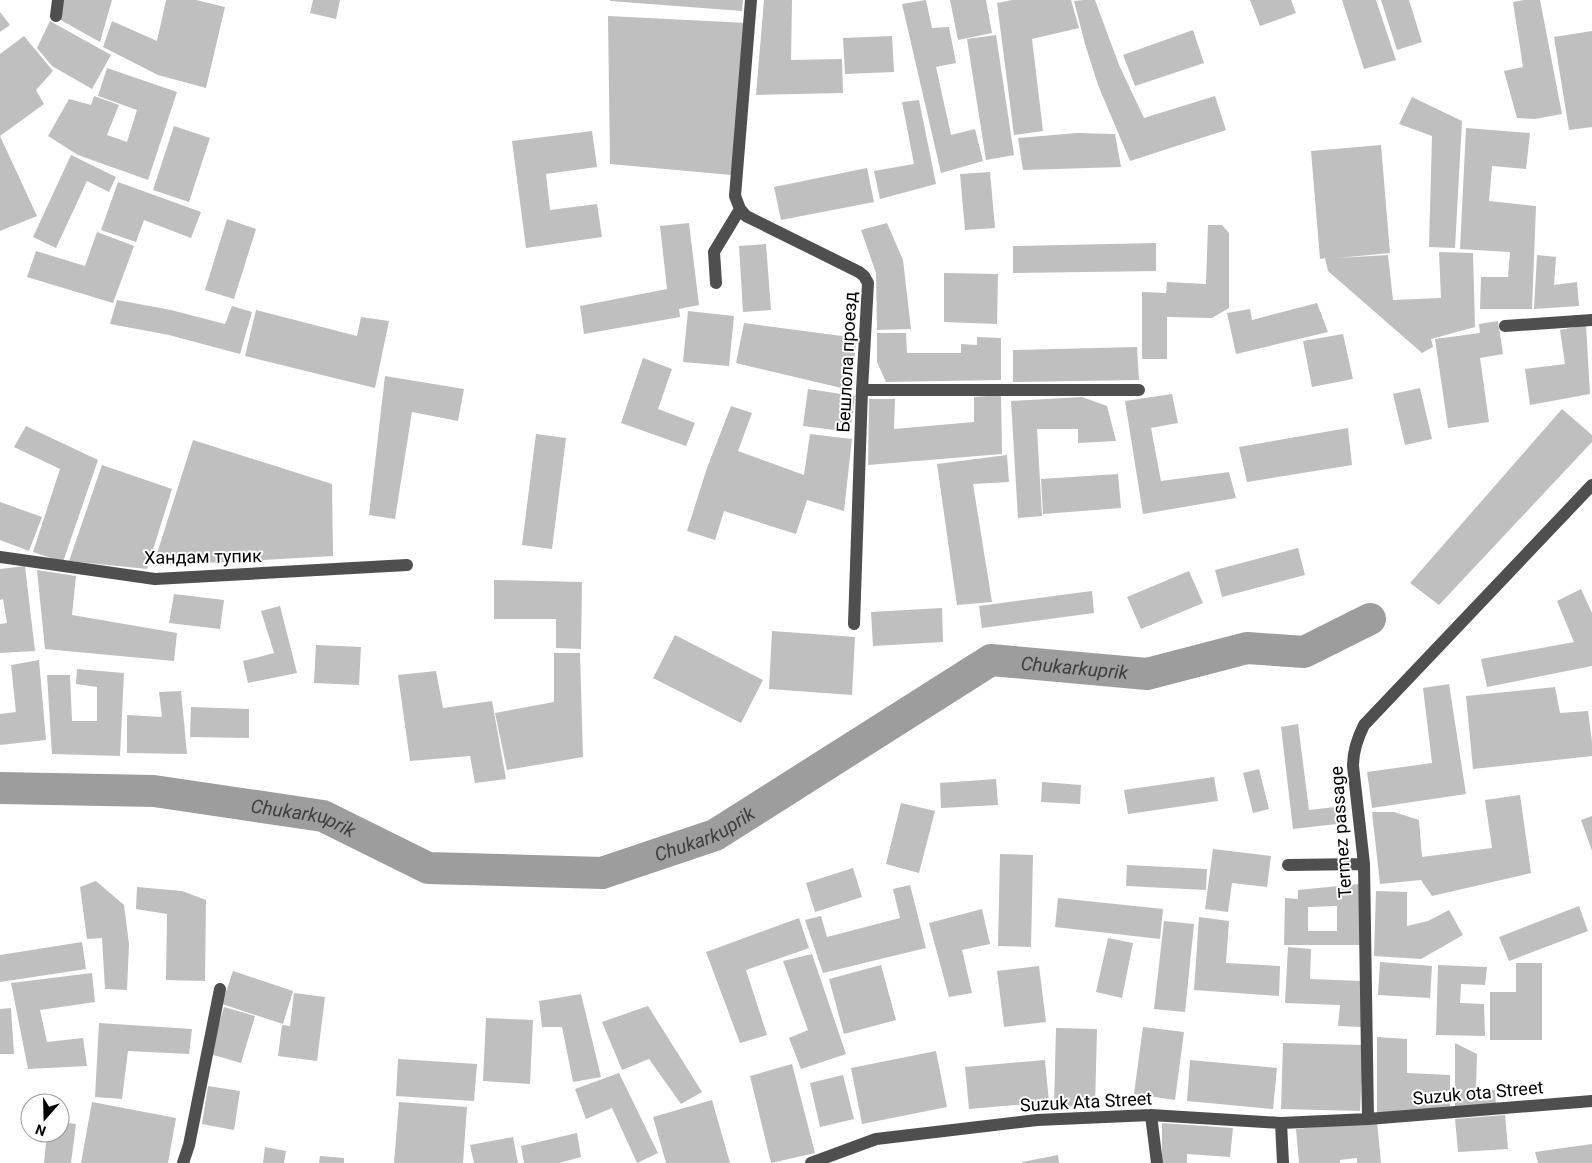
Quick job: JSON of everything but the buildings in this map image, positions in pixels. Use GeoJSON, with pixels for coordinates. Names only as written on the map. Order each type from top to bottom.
{"type":"FeatureCollection","features":[{"type":"Feature","properties":{"kind":"street"},"geometry":{"type":"LineString","coordinates":[[56,16],[58,0]]}},
{"type":"Feature","properties":{"kind":"street"},"geometry":{"type":"LineString","coordinates":[[716,283],[714,252],[740,209],[735,196],[750,0]]}},
{"type":"Feature","properties":{"kind":"street","name":"Бешлола проезд"},"geometry":{"type":"LineString","coordinates":[[740,209],[746,216],[864,276],[868,283],[862,390],[854,624]]}},
{"type":"Feature","properties":{"kind":"street"},"geometry":{"type":"LineString","coordinates":[[1505,326],[1592,320]]}},
{"type":"Feature","properties":{"kind":"street"},"geometry":{"type":"LineString","coordinates":[[862,390],[1139,390]]}},
{"type":"Feature","properties":{"kind":"street","name":"Termez passage"},"geometry":{"type":"LineString","coordinates":[[1368,1119],[1364,864],[1353,773],[1353,752],[1364,725],[1592,485]]}},
{"type":"Feature","properties":{"kind":"street","name":"Хандам тупик"},"geometry":{"type":"LineString","coordinates":[[0,558],[155,579],[407,566]]}},
{"type":"Feature","properties":{"kind":"street"},"geometry":{"type":"LineString","coordinates":[[1288,865],[1364,864]]}},
{"type":"Feature","properties":{"kind":"street"},"geometry":{"type":"LineString","coordinates":[[183,1163],[189,1145],[220,989]]}},
{"type":"Feature","properties":{"kind":"street","name":"Suzuk ota Street"},"geometry":{"type":"LineString","coordinates":[[1368,1119],[1592,1101]]}},
{"type":"Feature","properties":{"kind":"street"},"geometry":{"type":"LineString","coordinates":[[1151,1115],[1157,1163]]}},
{"type":"Feature","properties":{"kind":"street","name":"Suzuk Ata Street"},"geometry":{"type":"LineString","coordinates":[[811,1163],[876,1139],[1037,1120],[1151,1115],[1281,1123],[1368,1119]]}},
{"type":"Feature","properties":{"kind":"street"},"geometry":{"type":"LineString","coordinates":[[1281,1123],[1283,1163]]}},
{"type":"Feature","properties":{"kind":"waterway","name":"Chukarkuprik"},"geometry":{"type":"LineString","coordinates":[[0,788],[154,791],[323,816],[428,868],[602,873],[715,835],[991,660],[1147,674],[1247,648],[1304,652],[1370,619]]}}]}
